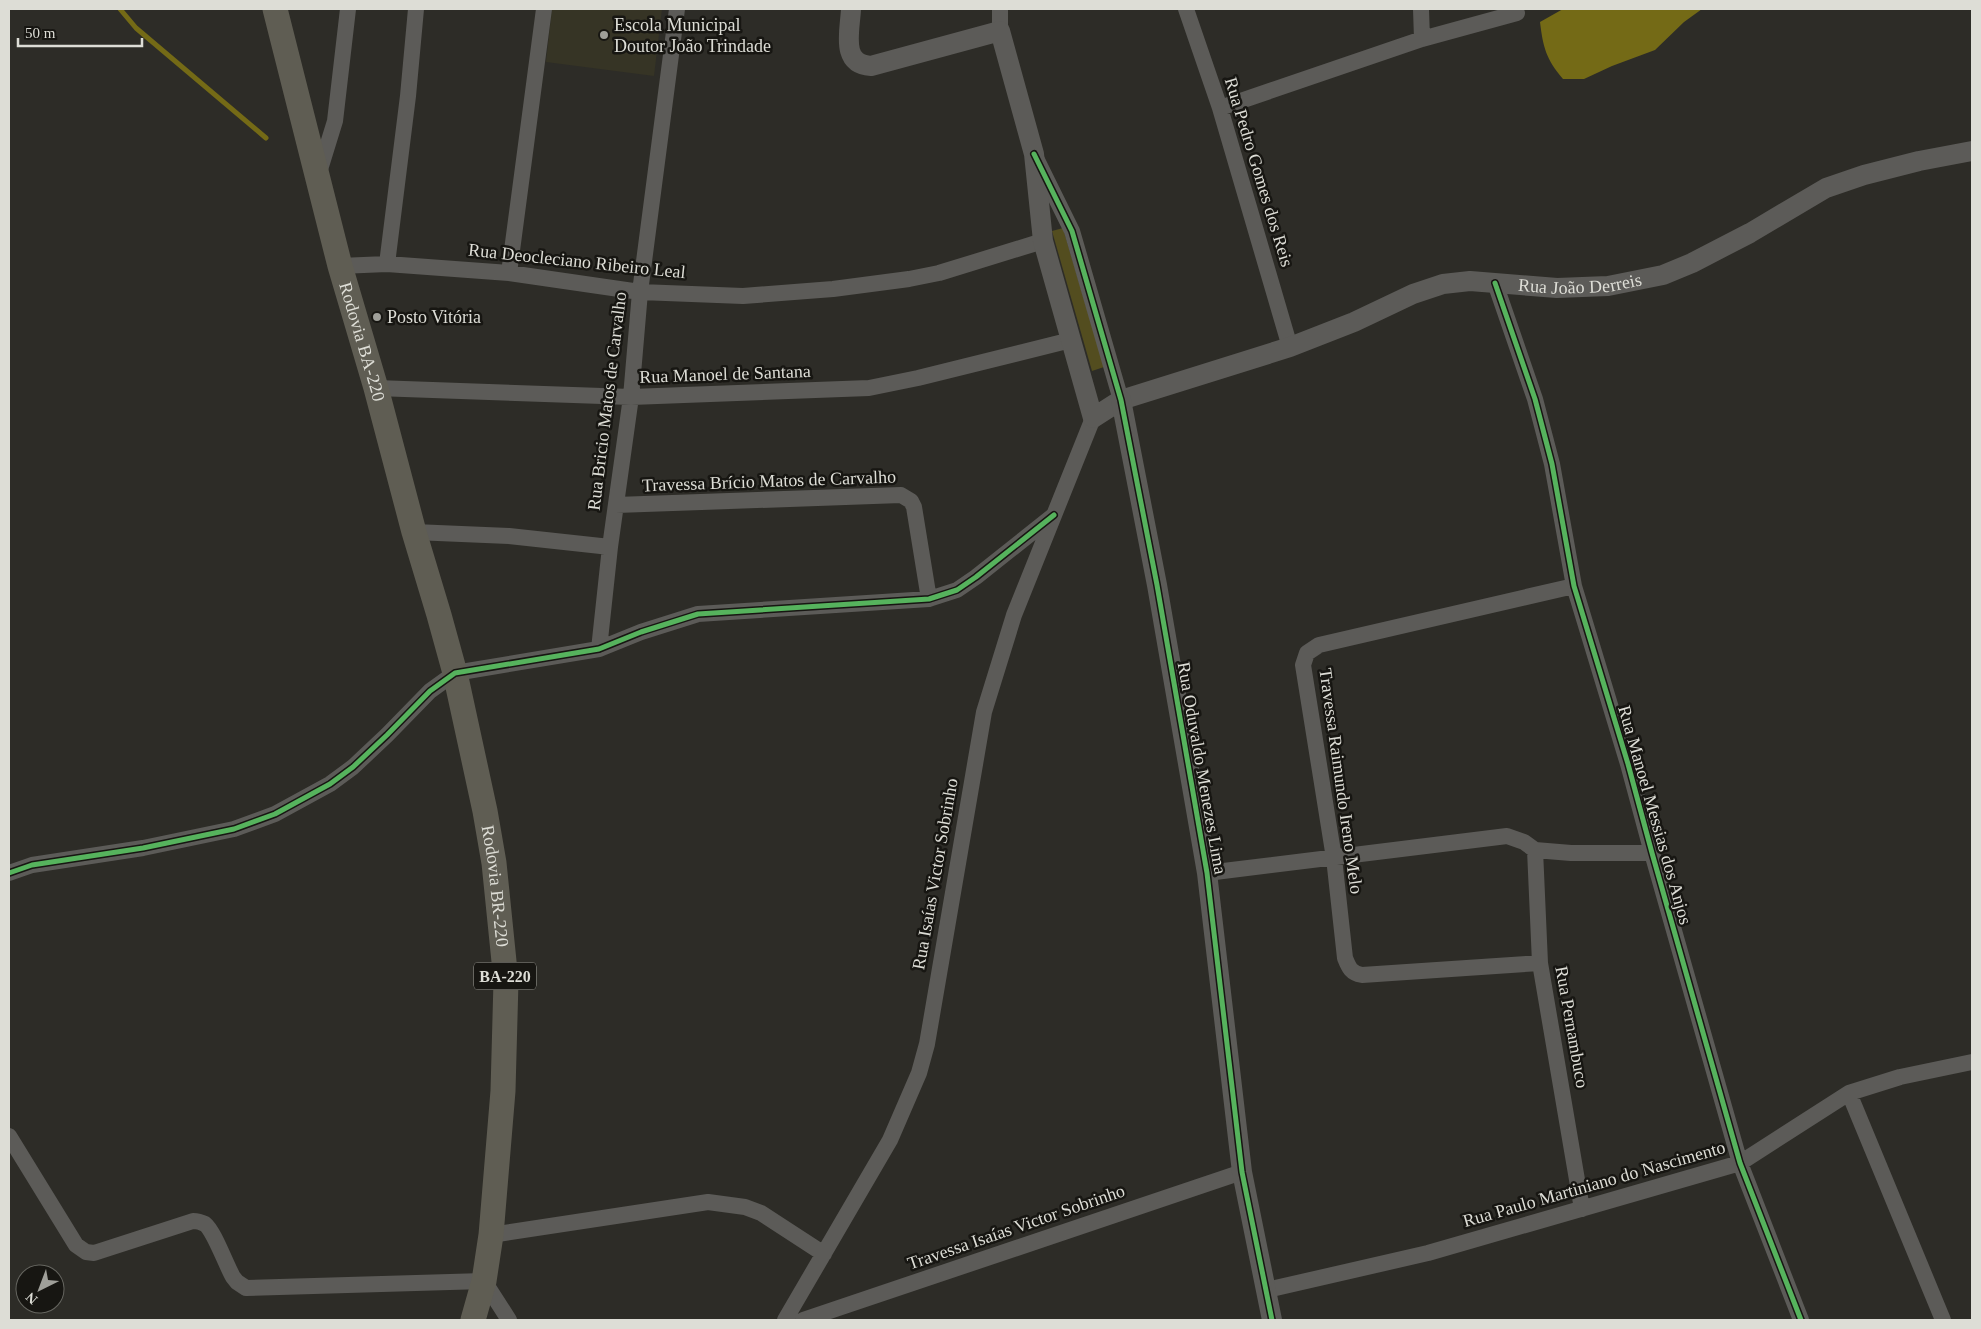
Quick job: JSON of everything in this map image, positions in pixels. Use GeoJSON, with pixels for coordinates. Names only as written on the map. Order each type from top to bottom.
{"type":"FeatureCollection","features":[{"type":"Feature","properties":{"kind":"main road","name":"Rodovia BA-220"},"geometry":{"type":"LineString","coordinates":[[275,9],[340,266],[455,673]]}},
{"type":"Feature","properties":{"kind":"main road","name":"Rodovia BR-220"},"geometry":{"type":"LineString","coordinates":[[455,673],[494,863],[506,981],[504,1091],[484,1281]]}},
{"type":"Feature","properties":{"kind":"main road","name":"BA-220"},"geometry":{"type":"LineString","coordinates":[[473,1320],[484,1281]]}},
{"type":"Feature","properties":{"kind":"street"},"geometry":{"type":"LineString","coordinates":[[317,179],[335,121],[348,9]]}},
{"type":"Feature","properties":{"kind":"street"},"geometry":{"type":"LineString","coordinates":[[387,264],[408,96],[416,9]]}},
{"type":"Feature","properties":{"kind":"street"},"geometry":{"type":"LineString","coordinates":[[509,273],[544,9]]}},
{"type":"Feature","properties":{"kind":"street","name":"Rua Bricio Matos de Carvalho"},"geometry":{"type":"LineString","coordinates":[[599,649],[610,547],[631,397],[640,292],[677,9]]}},
{"type":"Feature","properties":{"kind":"street"},"geometry":{"type":"LineString","coordinates":[[851,9],[849,52],[857,63],[863,66],[871,66],[1000,31]]}},
{"type":"Feature","properties":{"kind":"street"},"geometry":{"type":"LineString","coordinates":[[1000,9],[1000,31],[1034,154],[1043,241],[1093,418]]}},
{"type":"Feature","properties":{"kind":"street","name":"Rua Pedro Gomes dos Reis"},"geometry":{"type":"LineString","coordinates":[[1186,9],[1220,108],[1290,347]]}},
{"type":"Feature","properties":{"kind":"street"},"geometry":{"type":"LineString","coordinates":[[1421,9],[1422,38]]}},
{"type":"Feature","properties":{"kind":"street"},"geometry":{"type":"LineString","coordinates":[[1220,108],[1422,38],[1517,13]]}},
{"type":"Feature","properties":{"kind":"street","name":"Rua João Derreis"},"geometry":{"type":"LineString","coordinates":[[1093,418],[1121,400],[1290,347],[1354,322],[1413,294],[1443,284],[1470,281],[1556,288],[1608,286],[1663,275],[1692,263],[1750,233],[1826,188],[1864,175],[1919,161],[1972,152]]}},
{"type":"Feature","properties":{"kind":"street"},"geometry":{"type":"LineString","coordinates":[[1034,154],[1072,231],[1121,400]]}},
{"type":"Feature","properties":{"kind":"street","name":"Rua Deocleciano Ribeiro Leal"},"geometry":{"type":"LineString","coordinates":[[340,266],[387,264],[509,273],[640,292],[743,296],[833,289],[909,279],[939,273],[1043,241]]}},
{"type":"Feature","properties":{"kind":"street","name":"Rua Manoel Messias dos Anjos"},"geometry":{"type":"LineString","coordinates":[[1495,283],[1536,399],[1552,464],[1574,586],[1628,764],[1740,1163],[1801,1320]]}},
{"type":"Feature","properties":{"kind":"street","name":"Rua Manoel de Santana"},"geometry":{"type":"LineString","coordinates":[[376,388],[631,397],[869,388],[918,378],[1071,340]]}},
{"type":"Feature","properties":{"kind":"street","name":"Rua Oduvaldo Menezes Lima"},"geometry":{"type":"LineString","coordinates":[[1121,400],[1155,576],[1207,873],[1242,1172],[1272,1320]]}},
{"type":"Feature","properties":{"kind":"street","name":"Rua Isaías Victor Sobrinho"},"geometry":{"type":"LineString","coordinates":[[785,1320],[890,1140],[919,1072],[928,1034],[984,712],[1014,615],[1093,418]]}},
{"type":"Feature","properties":{"kind":"street","name":"Travessa Brício Matos de Carvalho"},"geometry":{"type":"LineString","coordinates":[[616,505],[901,495],[911,501],[914,507],[929,599]]}},
{"type":"Feature","properties":{"kind":"street"},"geometry":{"type":"LineString","coordinates":[[9,873],[32,865],[143,848],[234,829],[275,814],[330,784],[353,767],[388,735],[430,690],[455,673],[599,649],[665,623],[698,614],[929,599],[957,590],[970,582],[1054,515]]}},
{"type":"Feature","properties":{"kind":"street"},"geometry":{"type":"LineString","coordinates":[[414,532],[509,536],[610,547]]}},
{"type":"Feature","properties":{"kind":"street","name":"Travessa Raimundo Ireno Melo"},"geometry":{"type":"LineString","coordinates":[[1540,963],[1362,975],[1355,974],[1350,970],[1345,958],[1334,858],[1303,665],[1307,652],[1319,645],[1574,586]]}},
{"type":"Feature","properties":{"kind":"street"},"geometry":{"type":"LineString","coordinates":[[1207,873],[1507,836],[1524,842],[1535,850],[1570,853],[1652,853]]}},
{"type":"Feature","properties":{"kind":"street","name":"Rua Pernambuco"},"geometry":{"type":"LineString","coordinates":[[1535,850],[1540,963],[1582,1209]]}},
{"type":"Feature","properties":{"kind":"street","name":"Rua Paulo Martiniano do Nascimento"},"geometry":{"type":"LineString","coordinates":[[1267,1290],[1428,1253],[1740,1163],[1849,1093],[1891,1079],[1972,1062]]}},
{"type":"Feature","properties":{"kind":"street"},"geometry":{"type":"LineString","coordinates":[[1849,1093],[1943,1320]]}},
{"type":"Feature","properties":{"kind":"street"},"geometry":{"type":"LineString","coordinates":[[9,1136],[76,1245],[86,1252],[94,1253],[194,1221],[207,1227],[233,1277],[246,1288],[484,1281],[509,1320]]}},
{"type":"Feature","properties":{"kind":"street","name":"Travessa Isaías Victor Sobrinho"},"geometry":{"type":"LineString","coordinates":[[802,1320],[1242,1172]]}},
{"type":"Feature","properties":{"kind":"street"},"geometry":{"type":"LineString","coordinates":[[490,1235],[708,1202],[745,1207],[761,1213],[824,1254]]}},
{"type":"Feature","properties":{"kind":"shaded area","name":"Escola Municipal Doutor João Trindade"},"geometry":{"type":"Polygon","coordinates":[[[552,9],[662,9],[654,76],[546,62],[552,9]]]}},
{"type":"Feature","properties":{"kind":"shaded area"},"geometry":{"type":"Polygon","coordinates":[[[1563,9],[1702,9],[1684,22],[1655,50],[1584,79],[1563,79],[1549,59],[1542,39],[1540,22],[1563,9]]]}},
{"type":"Feature","properties":{"kind":"shaded area"},"geometry":{"type":"Polygon","coordinates":[[[1063,228],[1104,367],[1092,371],[1052,231],[1063,228]]]}},
{"type":"Feature","properties":{"kind":"waterway"},"geometry":{"type":"LineString","coordinates":[[120,9],[136,28],[266,138]]}},
{"type":"Feature","properties":{"kind":"cycle path"},"geometry":{"type":"LineString","coordinates":[[1034,154],[1072,231],[1121,400],[1157,585],[1207,873],[1242,1172],[1272,1320]]}},
{"type":"Feature","properties":{"kind":"cycle path"},"geometry":{"type":"LineString","coordinates":[[1495,283],[1535,399],[1552,464],[1574,586],[1628,764],[1740,1163],[1801,1320]]}},
{"type":"Feature","properties":{"kind":"cycle path"},"geometry":{"type":"LineString","coordinates":[[9,873],[32,865],[143,848],[234,829],[275,814],[330,784],[353,767],[430,691],[455,673],[599,649],[641,632],[698,614],[929,599],[957,590],[1054,515]]}},
{"type":"Feature","properties":{"kind":"place","name":"Escola Municipal Doutor João Trindade"},"geometry":{"type":"Point","coordinates":[604,35]}},
{"type":"Feature","properties":{"kind":"place","name":"Posto Vitória"},"geometry":{"type":"Point","coordinates":[377,317]}}]}
